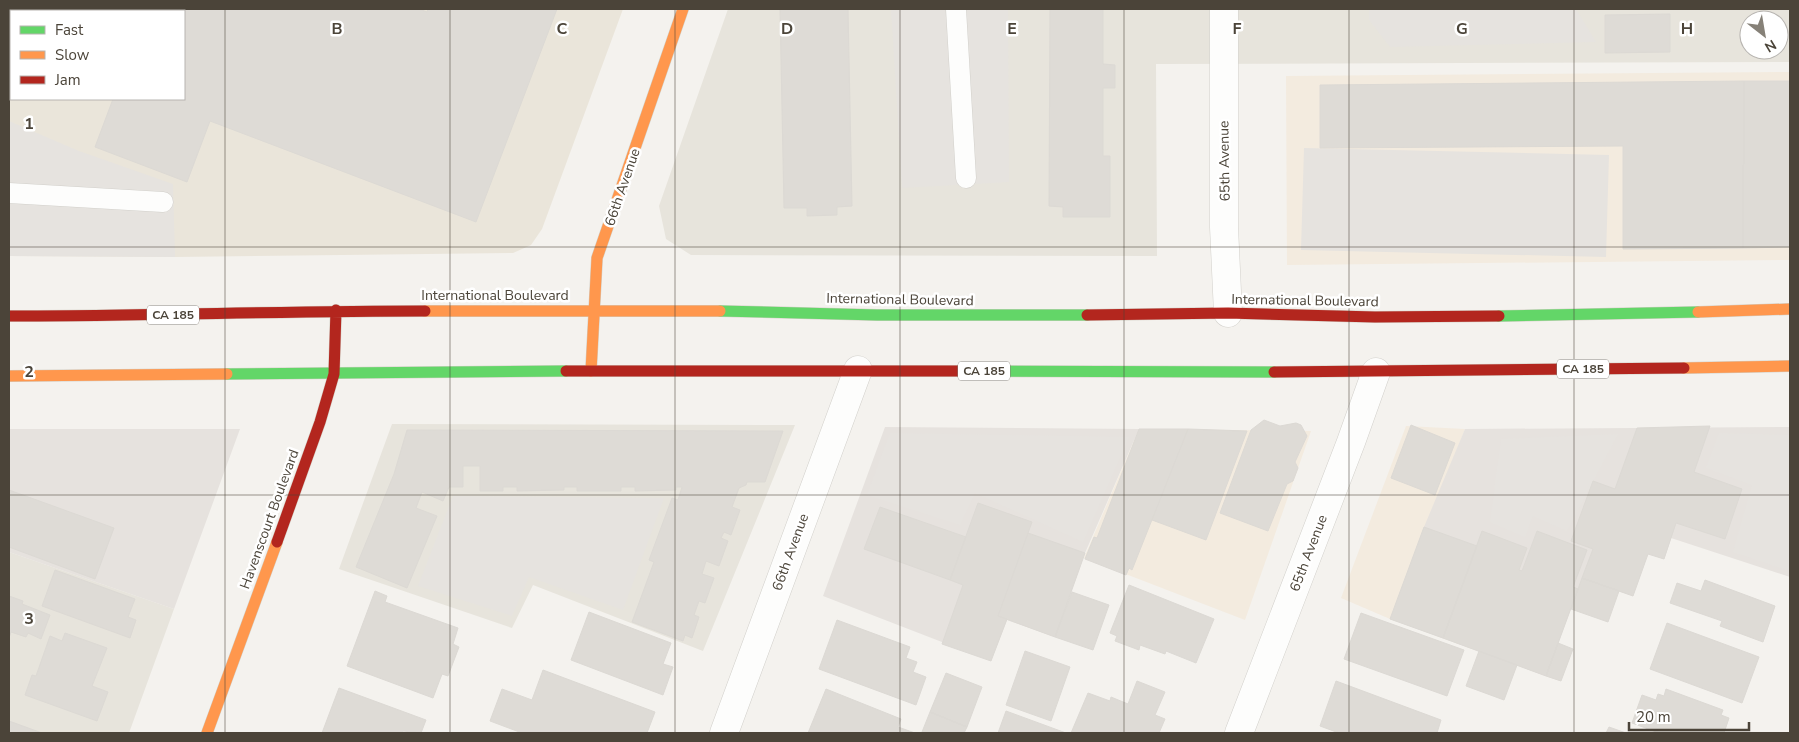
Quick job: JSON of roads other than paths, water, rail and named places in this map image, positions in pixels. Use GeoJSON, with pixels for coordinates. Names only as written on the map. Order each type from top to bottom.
{"type":"FeatureCollection","features":[{"type":"Feature","properties":{"kind":"main road","name":"66th Avenue"},"geometry":{"type":"LineString","coordinates":[[591,371],[598,258],[683,9]]}},
{"type":"Feature","properties":{"kind":"main road","name":"International Boulevard"},"geometry":{"type":"LineString","coordinates":[[9,316],[168,316],[263,310],[594,310],[877,315],[1160,315],[1228,313],[1375,317],[1603,315],[1790,309]]}},
{"type":"Feature","properties":{"kind":"main road","name":"Havenscourt Boulevard"},"geometry":{"type":"LineString","coordinates":[[207,733],[315,437],[334,374],[336,310]]}},
{"type":"Feature","properties":{"kind":"main road","name":"CA 185"},"geometry":{"type":"LineString","coordinates":[[9,376],[260,372],[334,374],[858,370],[1376,372],[1790,366]]}},
{"type":"Feature","properties":{"kind":"street","name":"65th Avenue"},"geometry":{"type":"LineString","coordinates":[[1224,9],[1224,227],[1228,313]]}},
{"type":"Feature","properties":{"kind":"street","name":"66th Avenue"},"geometry":{"type":"LineString","coordinates":[[724,733],[858,370]]}},
{"type":"Feature","properties":{"kind":"street","name":"65th Avenue"},"geometry":{"type":"LineString","coordinates":[[1239,733],[1348,451],[1376,372]]}},
{"type":"Feature","properties":{"kind":"lane"},"geometry":{"type":"LineString","coordinates":[[956,9],[966,178]]}},
{"type":"Feature","properties":{"kind":"lane"},"geometry":{"type":"LineString","coordinates":[[9,193],[163,202]]}}]}
